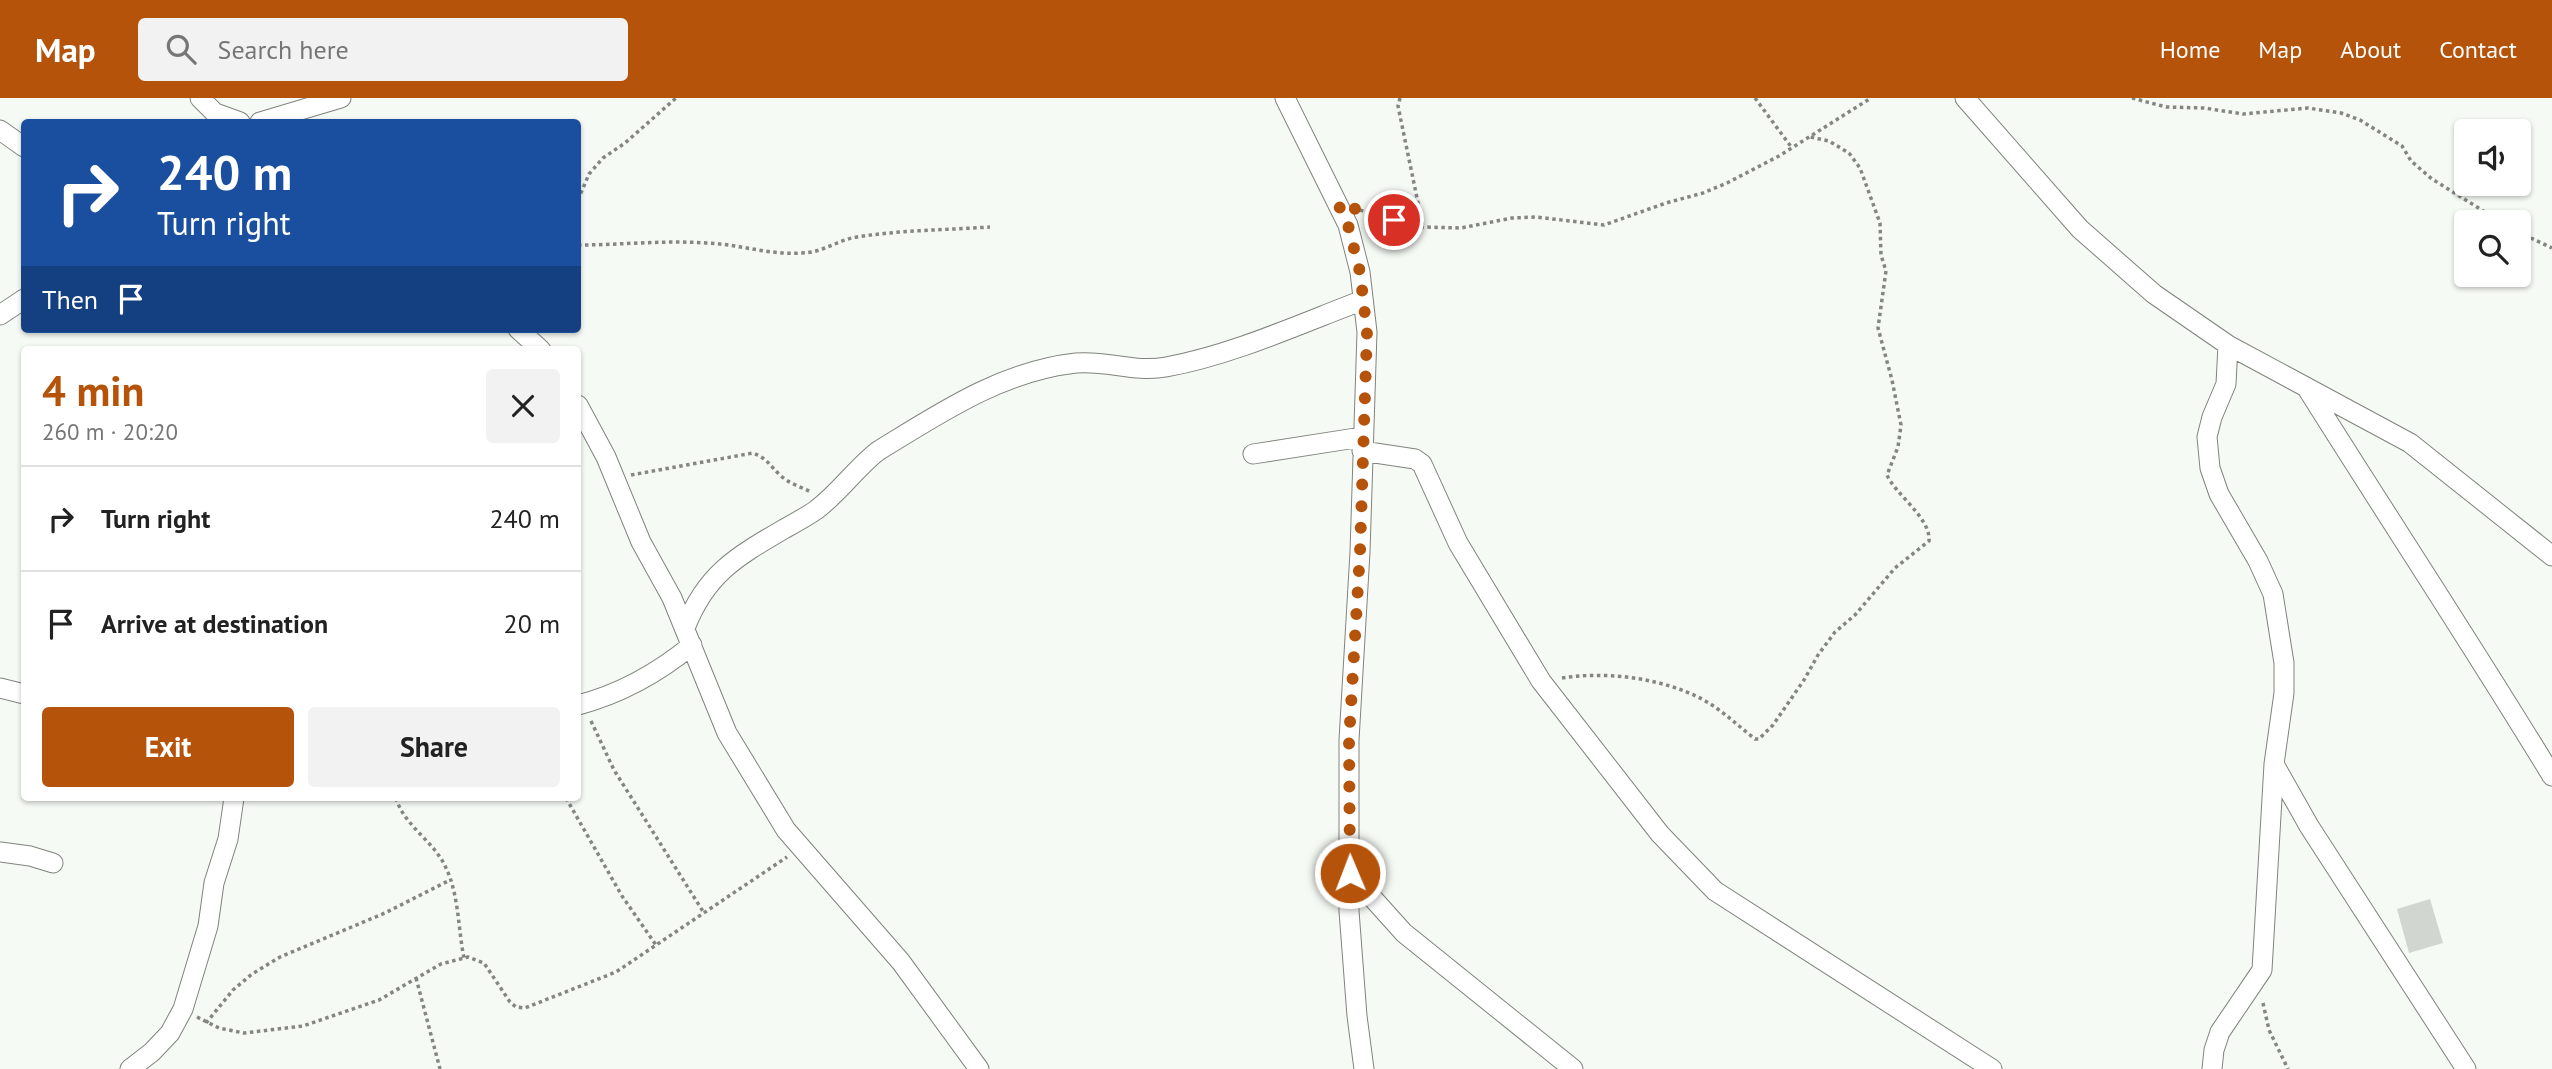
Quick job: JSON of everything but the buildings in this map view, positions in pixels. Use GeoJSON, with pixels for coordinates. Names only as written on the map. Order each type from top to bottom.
{"type":"FeatureCollection","features":[{"type":"Feature","properties":{"kind":"street"},"geometry":{"type":"LineString","coordinates":[[200,98],[215,113],[232,119]]}},
{"type":"Feature","properties":{"kind":"street"},"geometry":{"type":"LineString","coordinates":[[274,119],[341,98]]}},
{"type":"Feature","properties":{"kind":"street"},"geometry":{"type":"LineString","coordinates":[[1285,98],[1348,225],[1360,272],[1367,332],[1360,552],[1349,740],[1349,911],[1364,1069]]}},
{"type":"Feature","properties":{"kind":"street"},"geometry":{"type":"LineString","coordinates":[[1965,98],[2080,229],[2154,294],[2228,345],[2410,443],[2552,556]]}},
{"type":"Feature","properties":{"kind":"street"},"geometry":{"type":"LineString","coordinates":[[0,130],[21,145]]}},
{"type":"Feature","properties":{"kind":"street"},"geometry":{"type":"LineString","coordinates":[[581,704],[601,699],[667,665],[688,637],[700,595],[716,574],[749,550],[816,510],[878,451],[972,394],[1000,382],[1062,365],[1111,363],[1128,368],[1166,367],[1260,340],[1363,300]]}},
{"type":"Feature","properties":{"kind":"street"},"geometry":{"type":"LineString","coordinates":[[0,315],[21,301]]}},
{"type":"Feature","properties":{"kind":"street"},"geometry":{"type":"LineString","coordinates":[[522,333],[536,346]]}},
{"type":"Feature","properties":{"kind":"street"},"geometry":{"type":"LineString","coordinates":[[2212,1069],[2220,1032],[2262,970],[2274,764],[2284,693],[2284,663],[2273,594],[2258,561],[2220,494],[2210,468],[2207,437],[2226,384],[2228,345]]}},
{"type":"Feature","properties":{"kind":"street"},"geometry":{"type":"LineString","coordinates":[[2308,390],[2409,551],[2465,634],[2552,776]]}},
{"type":"Feature","properties":{"kind":"street"},"geometry":{"type":"LineString","coordinates":[[581,411],[606,457],[641,542],[672,598],[727,733],[786,830],[901,962],[979,1069]]}},
{"type":"Feature","properties":{"kind":"street"},"geometry":{"type":"LineString","coordinates":[[1254,454],[1362,444],[1415,459],[1422,464],[1458,542],[1541,681],[1660,834],[1715,891],[1993,1069]]}},
{"type":"Feature","properties":{"kind":"street"},"geometry":{"type":"LineString","coordinates":[[0,688],[21,693]]}},
{"type":"Feature","properties":{"kind":"street"},"geometry":{"type":"LineString","coordinates":[[2274,764],[2309,826],[2466,1069]]}},
{"type":"Feature","properties":{"kind":"street"},"geometry":{"type":"LineString","coordinates":[[131,1069],[152,1052],[170,1032],[183,1009],[208,926],[214,883],[228,839],[234,801]]}},
{"type":"Feature","properties":{"kind":"street"},"geometry":{"type":"LineString","coordinates":[[0,852],[53,863]]}},
{"type":"Feature","properties":{"kind":"street"},"geometry":{"type":"LineString","coordinates":[[1350,873],[1404,933],[1573,1069]]}},
{"type":"Feature","properties":{"kind":"path"},"geometry":{"type":"LineString","coordinates":[[581,193],[589,174],[603,158],[651,122],[676,98]]}},
{"type":"Feature","properties":{"kind":"path"},"geometry":{"type":"LineString","coordinates":[[1400,98],[1398,106],[1423,227]]}},
{"type":"Feature","properties":{"kind":"path"},"geometry":{"type":"LineString","coordinates":[[1755,98],[1793,148]]}},
{"type":"Feature","properties":{"kind":"path"},"geometry":{"type":"LineString","coordinates":[[1338,204],[1413,227],[1461,228],[1536,216],[1604,225],[1703,193],[1793,148],[1840,115],[1871,98]]}},
{"type":"Feature","properties":{"kind":"path"},"geometry":{"type":"LineString","coordinates":[[2132,98],[2166,107],[2204,108],[2243,114],[2308,108],[2341,113],[2360,120],[2402,146],[2411,161],[2432,179],[2482,210]]}},
{"type":"Feature","properties":{"kind":"path"},"geometry":{"type":"LineString","coordinates":[[1541,681],[1602,675],[1641,679],[1701,699],[1732,718],[1755,739],[1759,739],[1773,724],[1835,632],[1855,615],[1895,568],[1929,541],[1927,530],[1887,475],[1898,447],[1900,425],[1892,380],[1878,328],[1886,271],[1881,255],[1880,223],[1860,168],[1849,153],[1829,141],[1810,138]]}},
{"type":"Feature","properties":{"kind":"path"},"geometry":{"type":"LineString","coordinates":[[581,245],[708,243],[754,251],[799,254],[823,250],[853,237],[918,229],[990,227]]}},
{"type":"Feature","properties":{"kind":"path"},"geometry":{"type":"LineString","coordinates":[[2531,238],[2552,248]]}},
{"type":"Feature","properties":{"kind":"path"},"geometry":{"type":"LineString","coordinates":[[616,480],[634,473],[753,453],[767,460],[790,482],[829,498]]}},
{"type":"Feature","properties":{"kind":"path"},"geometry":{"type":"LineString","coordinates":[[581,706],[614,770],[704,913]]}},
{"type":"Feature","properties":{"kind":"path"},"geometry":{"type":"LineString","coordinates":[[398,801],[410,823],[446,867],[464,958]]}},
{"type":"Feature","properties":{"kind":"path"},"geometry":{"type":"LineString","coordinates":[[568,801],[622,896],[656,945]]}},
{"type":"Feature","properties":{"kind":"path"},"geometry":{"type":"LineString","coordinates":[[183,1009],[206,1023],[244,1033],[303,1026],[379,1000],[440,964],[464,958],[476,958],[484,963],[510,1002],[516,1007],[525,1008],[616,972],[802,848]]}},
{"type":"Feature","properties":{"kind":"path"},"geometry":{"type":"LineString","coordinates":[[206,1023],[233,990],[252,974],[280,957],[385,913],[450,880]]}},
{"type":"Feature","properties":{"kind":"path"},"geometry":{"type":"LineString","coordinates":[[2262,970],[2265,1017],[2288,1069]]}},
{"type":"Feature","properties":{"kind":"path"},"geometry":{"type":"LineString","coordinates":[[416,978],[440,1069]]}},
{"type":"Feature","properties":{"kind":"route"},"geometry":{"type":"LineString","coordinates":[[1350,873],[1349,740],[1360,552],[1367,332],[1360,272],[1348,225],[1338,204],[1394,220]]}}]}
